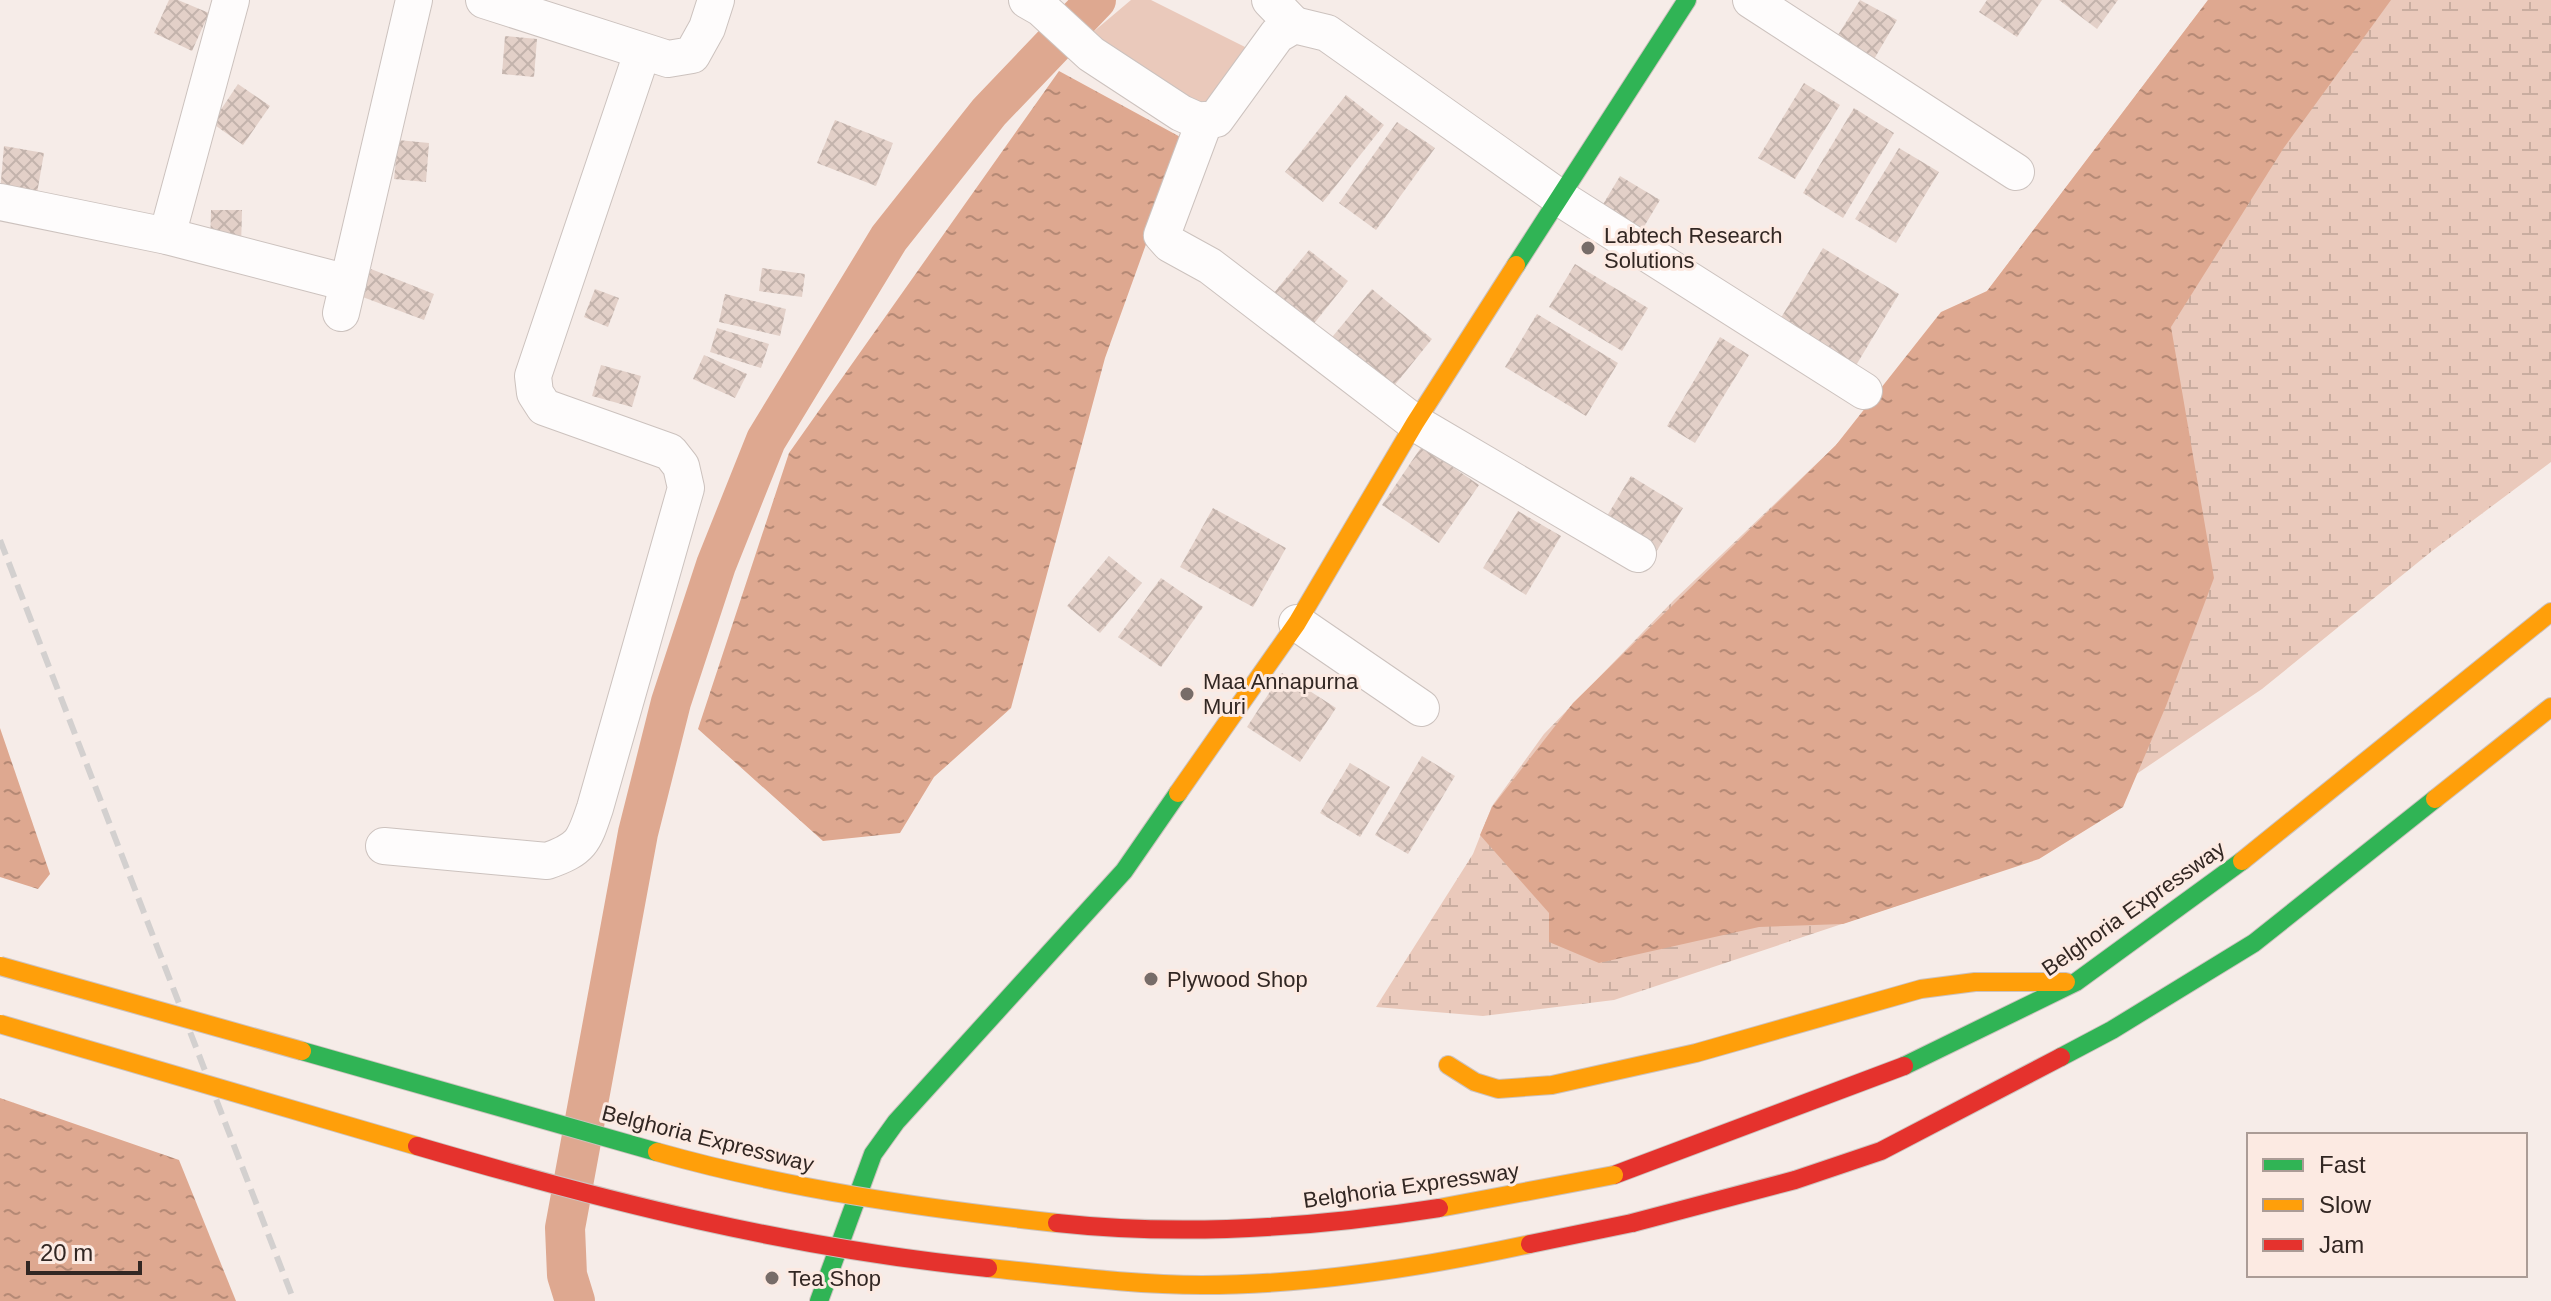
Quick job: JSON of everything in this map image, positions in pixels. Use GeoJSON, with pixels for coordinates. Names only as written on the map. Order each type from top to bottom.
{"type":"FeatureCollection","features":[{"type":"Feature","properties":{"kind":"main road"},"geometry":{"type":"LineString","coordinates":[[819,1301],[873,1154],[896,1122],[1124,871],[1297,623],[1415,423],[1687,0]]}},
{"type":"Feature","properties":{"kind":"main road","name":"Belghoria Expressway"},"geometry":{"type":"LineString","coordinates":[[0,966],[747,1177],[930,1209],[1086,1226],[1200,1231],[1340,1224],[1480,1202],[1614,1175],[1903,1066],[2076,982],[2240,863],[2551,612]]}},
{"type":"Feature","properties":{"kind":"main road"},"geometry":{"type":"LineString","coordinates":[[0,1024],[579,1193],[708,1225],[878,1257],[1076,1277],[1202,1285],[1324,1277],[1470,1257],[1632,1223],[1795,1180],[1881,1151],[2112,1030],[2254,943],[2551,707]]}},
{"type":"Feature","properties":{"kind":"main road"},"geometry":{"type":"LineString","coordinates":[[1448,1065],[1475,1082],[1498,1089],[1552,1085],[1696,1053],[1921,989],[1975,982],[2076,982]]}},
{"type":"Feature","properties":{"kind":"street"},"geometry":{"type":"LineString","coordinates":[[167,236],[231,0]]}},
{"type":"Feature","properties":{"kind":"street"},"geometry":{"type":"LineString","coordinates":[[0,202],[167,236],[345,298],[414,0]]}},
{"type":"Feature","properties":{"kind":"street"},"geometry":{"type":"LineString","coordinates":[[484,0],[668,59],[705,28]]}},
{"type":"Feature","properties":{"kind":"street"},"geometry":{"type":"LineString","coordinates":[[1751,0],[2016,172]]}},
{"type":"Feature","properties":{"kind":"street"},"geometry":{"type":"LineString","coordinates":[[1034,4],[1091,54],[1181,113],[1205,120],[1216,119],[1277,35],[1282,12],[1327,33],[1560,198],[1864,391]]}},
{"type":"Feature","properties":{"kind":"street"},"geometry":{"type":"LineString","coordinates":[[384,846],[547,861],[568,854],[583,842],[595,808],[686,488],[681,466],[670,452],[544,407],[535,393],[533,376],[642,53]]}},
{"type":"Feature","properties":{"kind":"street"},"geometry":{"type":"LineString","coordinates":[[1205,120],[1162,235],[1170,244],[1210,266],[1415,423],[1638,554]]}},
{"type":"Feature","properties":{"kind":"street"},"geometry":{"type":"LineString","coordinates":[[1297,623],[1421,708]]}},
{"type":"Feature","properties":{"kind":"green space"},"geometry":{"type":"Polygon","coordinates":[[[1131,0],[1151,0],[1253,51],[1206,107],[1086,38],[1131,0]]]}},
{"type":"Feature","properties":{"kind":"green space"},"geometry":{"type":"Polygon","coordinates":[[[2208,0],[2551,0],[2551,462],[2432,551],[2262,689],[2073,817],[1950,888],[1614,1000],[1483,1016],[1376,1007],[1473,854],[1492,806],[1544,734],[1674,600],[1834,447],[1985,294],[2208,0]]]}},
{"type":"Feature","properties":{"kind":"water"},"geometry":{"type":"Polygon","coordinates":[[[2208,0],[2391,0],[2283,149],[2171,327],[2214,578],[2166,706],[2123,807],[2039,859],[1843,924],[1759,927],[1599,963],[1549,942],[1549,913],[1480,835],[1492,807],[1573,703],[1836,445],[1941,312],[1987,291],[2208,0]]]}},
{"type":"Feature","properties":{"kind":"water"},"geometry":{"type":"Polygon","coordinates":[[[1059,71],[1184,139],[1105,358],[1011,708],[934,777],[900,833],[823,841],[698,729],[789,453],[1059,71]]]}},
{"type":"Feature","properties":{"kind":"water"},"geometry":{"type":"Polygon","coordinates":[[[0,728],[50,874],[38,889],[0,877],[0,728]]]}},
{"type":"Feature","properties":{"kind":"water"},"geometry":{"type":"Polygon","coordinates":[[[0,1098],[179,1160],[236,1301],[0,1301],[0,1098]]]}},
{"type":"Feature","properties":{"kind":"building"},"geometry":{"type":"Polygon","coordinates":[[[169,0],[178,0],[209,13],[192,51],[154,33],[169,0]]]}},
{"type":"Feature","properties":{"kind":"building"},"geometry":{"type":"Polygon","coordinates":[[[1860,0],[1897,20],[1870,66],[1833,43],[1860,0]]]}},
{"type":"Feature","properties":{"kind":"building"},"geometry":{"type":"Polygon","coordinates":[[[1987,0],[2042,0],[2017,37],[1979,12],[1987,0]]]}},
{"type":"Feature","properties":{"kind":"building"},"geometry":{"type":"Polygon","coordinates":[[[2059,0],[2118,0],[2097,29],[2059,0]]]}},
{"type":"Feature","properties":{"kind":"building"},"geometry":{"type":"Polygon","coordinates":[[[505,36],[537,39],[534,77],[502,74],[505,36]]]}},
{"type":"Feature","properties":{"kind":"building"},"geometry":{"type":"Polygon","coordinates":[[[1804,83],[1840,105],[1795,179],[1758,158],[1804,83]]]}},
{"type":"Feature","properties":{"kind":"building"},"geometry":{"type":"Polygon","coordinates":[[[238,84],[270,106],[243,145],[212,123],[238,84]]]}},
{"type":"Feature","properties":{"kind":"building"},"geometry":{"type":"Polygon","coordinates":[[[1346,95],[1384,125],[1323,202],[1285,172],[1346,95]]]}},
{"type":"Feature","properties":{"kind":"building"},"geometry":{"type":"Polygon","coordinates":[[[1854,108],[1894,133],[1843,218],[1803,193],[1854,108]]]}},
{"type":"Feature","properties":{"kind":"building"},"geometry":{"type":"Polygon","coordinates":[[[835,120],[893,143],[876,186],[817,163],[835,120]]]}},
{"type":"Feature","properties":{"kind":"building"},"geometry":{"type":"Polygon","coordinates":[[[1397,122],[1435,148],[1376,230],[1339,203],[1397,122]]]}},
{"type":"Feature","properties":{"kind":"building"},"geometry":{"type":"Polygon","coordinates":[[[398,140],[429,143],[426,182],[394,179],[398,140]]]}},
{"type":"Feature","properties":{"kind":"building"},"geometry":{"type":"Polygon","coordinates":[[[4,146],[44,153],[36,199],[0,192],[4,146]]]}},
{"type":"Feature","properties":{"kind":"building"},"geometry":{"type":"Polygon","coordinates":[[[1899,148],[1939,172],[1896,243],[1855,219],[1899,148]]]}},
{"type":"Feature","properties":{"kind":"building"},"geometry":{"type":"Polygon","coordinates":[[[1620,176],[1660,200],[1639,235],[1599,211],[1620,176]]]}},
{"type":"Feature","properties":{"kind":"building"},"geometry":{"type":"Polygon","coordinates":[[[211,210],[242,210],[241,248],[210,247],[211,210]]]}},
{"type":"Feature","properties":{"kind":"building"},"geometry":{"type":"Polygon","coordinates":[[[1823,248],[1899,294],[1852,372],[1776,326],[1823,248]]]}},
{"type":"Feature","properties":{"kind":"building"},"geometry":{"type":"Polygon","coordinates":[[[1309,250],[1348,281],[1308,331],[1269,299],[1309,250]]]}},
{"type":"Feature","properties":{"kind":"building"},"geometry":{"type":"Polygon","coordinates":[[[1575,264],[1648,308],[1622,351],[1549,307],[1575,264]]]}},
{"type":"Feature","properties":{"kind":"building"},"geometry":{"type":"Polygon","coordinates":[[[762,268],[805,274],[802,297],[759,291],[762,268]]]}},
{"type":"Feature","properties":{"kind":"building"},"geometry":{"type":"Polygon","coordinates":[[[371,269],[434,294],[424,320],[360,296],[371,269]]]}},
{"type":"Feature","properties":{"kind":"building"},"geometry":{"type":"Polygon","coordinates":[[[595,289],[619,298],[608,327],[584,317],[595,289]]]}},
{"type":"Feature","properties":{"kind":"building"},"geometry":{"type":"Polygon","coordinates":[[[1372,289],[1432,339],[1389,392],[1328,342],[1372,289]]]}},
{"type":"Feature","properties":{"kind":"building"},"geometry":{"type":"Polygon","coordinates":[[[725,294],[786,309],[780,336],[719,322],[725,294]]]}},
{"type":"Feature","properties":{"kind":"building"},"geometry":{"type":"Polygon","coordinates":[[[1537,314],[1618,363],[1586,416],[1505,367],[1537,314]]]}},
{"type":"Feature","properties":{"kind":"building"},"geometry":{"type":"Polygon","coordinates":[[[717,328],[769,344],[761,368],[710,352],[717,328]]]}},
{"type":"Feature","properties":{"kind":"building"},"geometry":{"type":"Polygon","coordinates":[[[1720,337],[1749,355],[1695,443],[1667,426],[1720,337]]]}},
{"type":"Feature","properties":{"kind":"building"},"geometry":{"type":"Polygon","coordinates":[[[704,355],[747,374],[735,398],[693,379],[704,355]]]}},
{"type":"Feature","properties":{"kind":"building"},"geometry":{"type":"Polygon","coordinates":[[[601,365],[641,376],[632,407],[592,396],[601,365]]]}},
{"type":"Feature","properties":{"kind":"building"},"geometry":{"type":"Polygon","coordinates":[[[1422,446],[1479,485],[1439,543],[1382,505],[1422,446]]]}},
{"type":"Feature","properties":{"kind":"building"},"geometry":{"type":"Polygon","coordinates":[[[1631,476],[1683,508],[1656,552],[1604,521],[1631,476]]]}},
{"type":"Feature","properties":{"kind":"building"},"geometry":{"type":"Polygon","coordinates":[[[1213,508],[1286,548],[1253,607],[1180,567],[1213,508]]]}},
{"type":"Feature","properties":{"kind":"building"},"geometry":{"type":"Polygon","coordinates":[[[1518,511],[1561,536],[1526,595],[1483,568],[1518,511]]]}},
{"type":"Feature","properties":{"kind":"building"},"geometry":{"type":"Polygon","coordinates":[[[1109,556],[1142,583],[1100,633],[1067,606],[1109,556]]]}},
{"type":"Feature","properties":{"kind":"building"},"geometry":{"type":"Polygon","coordinates":[[[1161,578],[1203,607],[1161,667],[1118,637],[1161,578]]]}},
{"type":"Feature","properties":{"kind":"building"},"geometry":{"type":"Polygon","coordinates":[[[1282,673],[1336,708],[1300,762],[1247,727],[1282,673]]]}},
{"type":"Feature","properties":{"kind":"building"},"geometry":{"type":"Polygon","coordinates":[[[1422,756],[1455,776],[1408,854],[1375,835],[1422,756]]]}},
{"type":"Feature","properties":{"kind":"building"},"geometry":{"type":"Polygon","coordinates":[[[1350,763],[1390,787],[1360,837],[1320,813],[1350,763]]]}},
{"type":"Feature","properties":{"kind":"waterway"},"geometry":{"type":"LineString","coordinates":[[575,1301],[567,1275],[565,1228],[638,833],[671,702],[716,565],[766,440],[889,238],[989,112],[1096,0]]}},
{"type":"Feature","properties":{"kind":"railway"},"geometry":{"type":"LineString","coordinates":[[0,540],[294,1301]]}},
{"type":"Feature","properties":{"kind":"traffic: fast"},"geometry":{"type":"LineString","coordinates":[[1516,265],[1687,0]]}},
{"type":"Feature","properties":{"kind":"traffic: fast"},"geometry":{"type":"LineString","coordinates":[[819,1301],[873,1154],[896,1122],[1124,871],[1178,793]]}},
{"type":"Feature","properties":{"kind":"traffic: fast"},"geometry":{"type":"LineString","coordinates":[[2061,1057],[2112,1030],[2254,943],[2435,799]]}},
{"type":"Feature","properties":{"kind":"traffic: fast"},"geometry":{"type":"LineString","coordinates":[[1904,1066],[2076,982],[2242,861]]}},
{"type":"Feature","properties":{"kind":"traffic: fast"},"geometry":{"type":"LineString","coordinates":[[302,1051],[657,1152]]}},
{"type":"Feature","properties":{"kind":"traffic: slow"},"geometry":{"type":"LineString","coordinates":[[1178,793],[1297,623],[1415,423],[1516,265]]}},
{"type":"Feature","properties":{"kind":"traffic: slow"},"geometry":{"type":"LineString","coordinates":[[2242,861],[2551,612]]}},
{"type":"Feature","properties":{"kind":"traffic: slow"},"geometry":{"type":"LineString","coordinates":[[2435,799],[2551,707]]}},
{"type":"Feature","properties":{"kind":"traffic: slow"},"geometry":{"type":"LineString","coordinates":[[0,966],[302,1051]]}},
{"type":"Feature","properties":{"kind":"traffic: slow"},"geometry":{"type":"LineString","coordinates":[[1448,1065],[1475,1082],[1498,1089],[1552,1085],[1696,1053],[1921,989],[1975,982],[2066,982]]}},
{"type":"Feature","properties":{"kind":"traffic: slow"},"geometry":{"type":"LineString","coordinates":[[0,1024],[417,1146]]}},
{"type":"Feature","properties":{"kind":"traffic: slow"},"geometry":{"type":"LineString","coordinates":[[657,1152],[756,1177],[855,1196],[1057,1223]]}},
{"type":"Feature","properties":{"kind":"traffic: slow"},"geometry":{"type":"LineString","coordinates":[[1439,1208],[1614,1175]]}},
{"type":"Feature","properties":{"kind":"traffic: slow"},"geometry":{"type":"LineString","coordinates":[[988,1268],[1149,1283],[1243,1284],[1367,1273],[1530,1244]]}},
{"type":"Feature","properties":{"kind":"traffic: jam"},"geometry":{"type":"LineString","coordinates":[[1632,1223],[1795,1180],[1881,1151],[2061,1057]]}},
{"type":"Feature","properties":{"kind":"traffic: jam"},"geometry":{"type":"LineString","coordinates":[[1614,1175],[1904,1066]]}},
{"type":"Feature","properties":{"kind":"traffic: jam"},"geometry":{"type":"LineString","coordinates":[[417,1146],[629,1204],[770,1235],[988,1268]]}},
{"type":"Feature","properties":{"kind":"traffic: jam"},"geometry":{"type":"LineString","coordinates":[[1057,1223],[1201,1230],[1344,1221],[1439,1208]]}},
{"type":"Feature","properties":{"kind":"traffic: jam"},"geometry":{"type":"LineString","coordinates":[[1530,1244],[1632,1223]]}},
{"type":"Feature","properties":{"kind":"place","name":"Labtech Research Solutions"},"geometry":{"type":"Point","coordinates":[1588,248]}},
{"type":"Feature","properties":{"kind":"place","name":"Maa Annapurna Muri"},"geometry":{"type":"Point","coordinates":[1187,694]}},
{"type":"Feature","properties":{"kind":"place","name":"Plywood Shop"},"geometry":{"type":"Point","coordinates":[1151,979]}},
{"type":"Feature","properties":{"kind":"place","name":"Tea Shop"},"geometry":{"type":"Point","coordinates":[772,1278]}}]}
